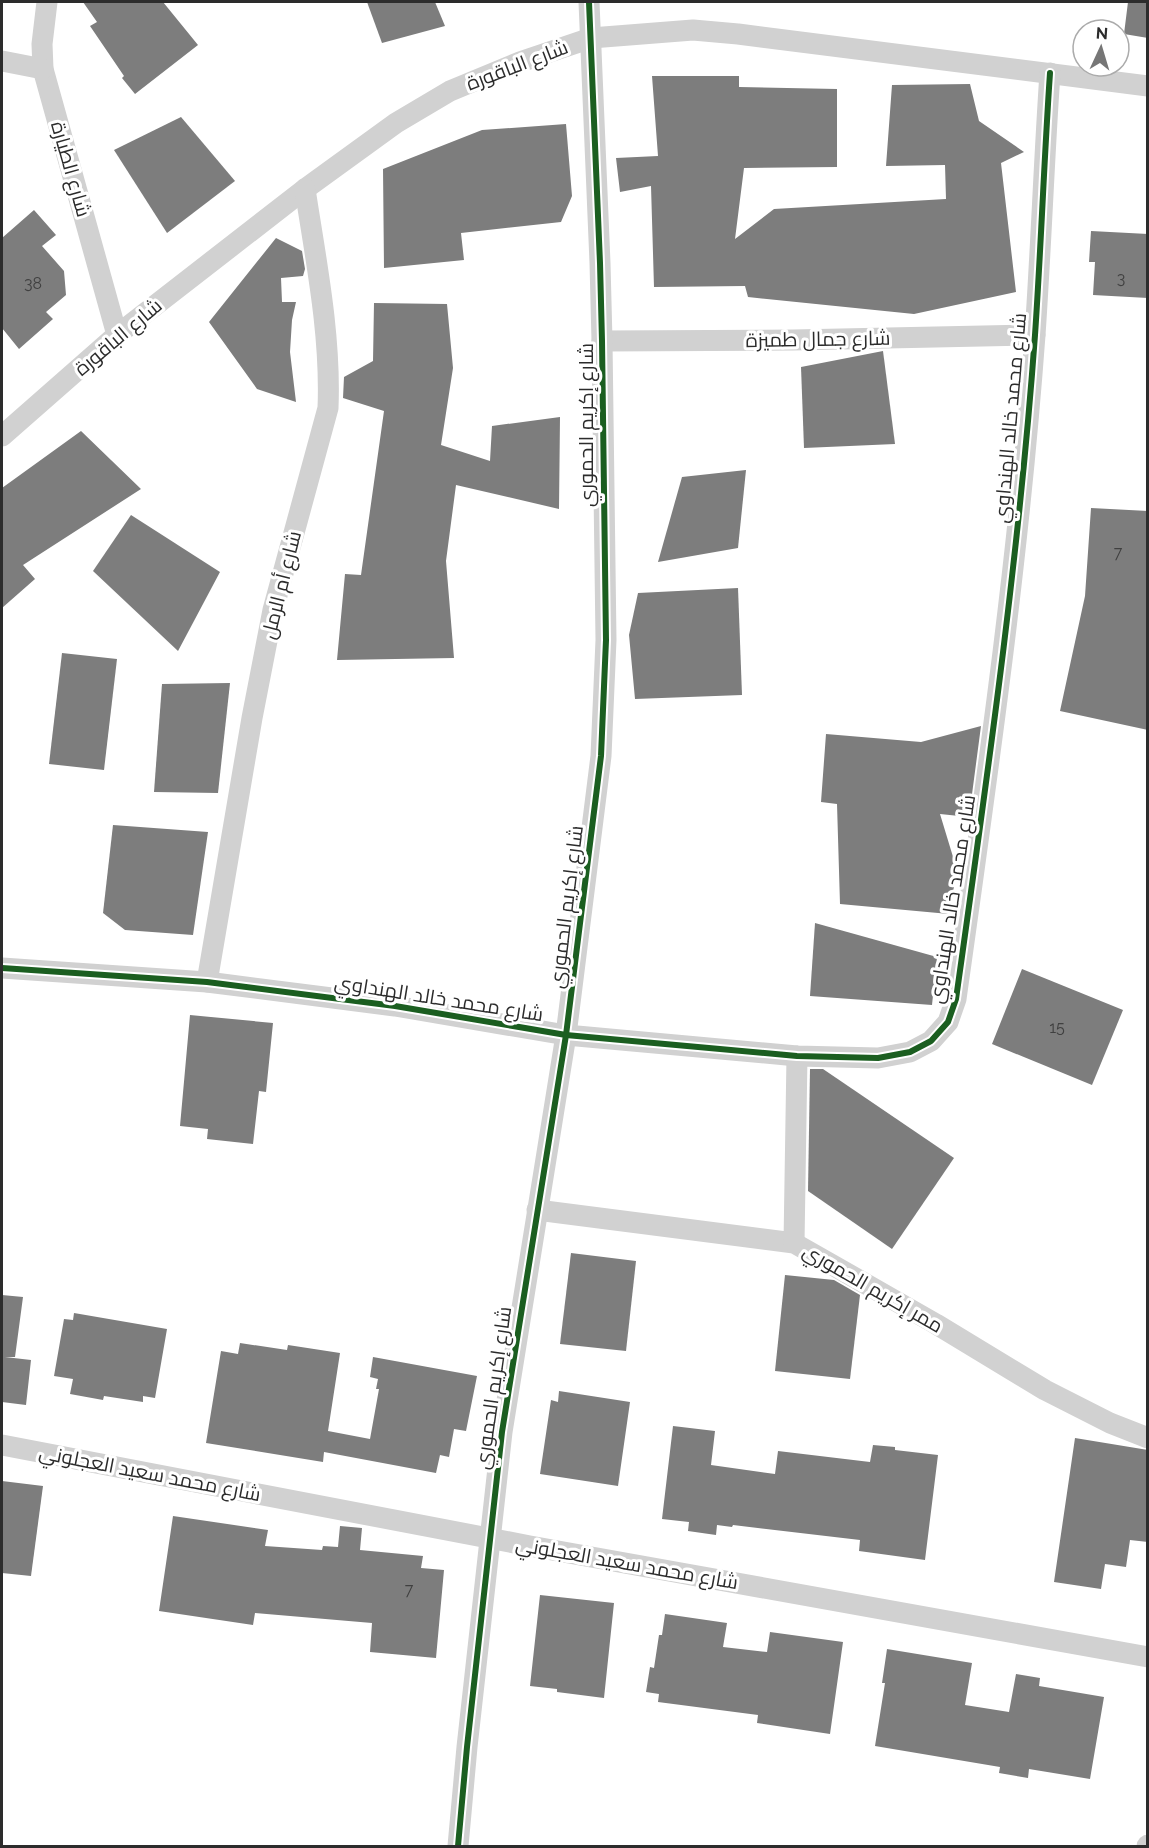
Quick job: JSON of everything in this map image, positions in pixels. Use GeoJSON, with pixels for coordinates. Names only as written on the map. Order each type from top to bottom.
{"type":"FeatureCollection","features":[{"type":"Feature","properties":{"kind":"street","name":"شارع الطيارة"},"geometry":{"type":"LineString","coordinates":[[47,2],[42,44],[43,69],[117,335]]}},
{"type":"Feature","properties":{"kind":"street","name":"شارع إكريم الحموري"},"geometry":{"type":"LineString","coordinates":[[458,1846],[490,1538],[511,1368],[566,1035],[601,756],[606,640],[602,341],[589,2]]}},
{"type":"Feature","properties":{"kind":"street","name":"شارع الباقورة"},"geometry":{"type":"LineString","coordinates":[[2,436],[117,335],[304,189],[396,123],[450,91],[520,62],[591,38],[693,30],[1148,86]]}},
{"type":"Feature","properties":{"kind":"street"},"geometry":{"type":"LineString","coordinates":[[2,61],[43,69]]}},
{"type":"Feature","properties":{"kind":"street","name":"شارع محمد خالد الهنداوي"},"geometry":{"type":"LineString","coordinates":[[2,968],[207,982],[395,1006],[566,1035],[797,1056],[878,1058],[910,1052],[931,1041],[948,1022],[953,1006],[991,752],[1019,513],[1035,335],[1050,73]]}},
{"type":"Feature","properties":{"kind":"street","name":"شارع أم الرمل"},"geometry":{"type":"LineString","coordinates":[[207,982],[252,718],[273,610],[328,408],[329,379],[325,337],[304,189]]}},
{"type":"Feature","properties":{"kind":"street","name":"شارع جمال طميزة"},"geometry":{"type":"LineString","coordinates":[[602,341],[1035,335]]}},
{"type":"Feature","properties":{"kind":"street"},"geometry":{"type":"LineString","coordinates":[[794,1243],[797,1056]]}},
{"type":"Feature","properties":{"kind":"street","name":"ممر إكريم الحموري"},"geometry":{"type":"LineString","coordinates":[[537,1210],[794,1243],[1045,1389],[1110,1423],[1148,1438]]}},
{"type":"Feature","properties":{"kind":"street","name":"شارع محمد سعيد العجلوني"},"geometry":{"type":"LineString","coordinates":[[2,1445],[490,1538],[1148,1657]]}},
{"type":"Feature","properties":{"kind":"building"},"geometry":{"type":"Polygon","coordinates":[[[83,2],[163,2],[198,45],[135,94],[122,78],[124,76],[90,26],[97,22],[83,2]]]}},
{"type":"Feature","properties":{"kind":"building"},"geometry":{"type":"Polygon","coordinates":[[[367,2],[435,2],[445,26],[382,43],[367,2]]]}},
{"type":"Feature","properties":{"kind":"building"},"geometry":{"type":"Polygon","coordinates":[[[1128,2],[1148,2],[1148,38],[1131,35],[1131,18],[1126,18],[1128,2]]]}},
{"type":"Feature","properties":{"kind":"building"},"geometry":{"type":"Polygon","coordinates":[[[652,76],[739,76],[739,87],[837,89],[837,167],[744,168],[735,239],[774,209],[946,199],[945,165],[886,166],[892,85],[970,84],[979,121],[1024,152],[1001,163],[1016,292],[914,314],[748,297],[745,286],[654,287],[651,186],[620,192],[616,158],[658,156],[652,76]]]}},
{"type":"Feature","properties":{"kind":"building"},"geometry":{"type":"Polygon","coordinates":[[[181,117],[235,181],[167,233],[114,150],[181,117]]]}},
{"type":"Feature","properties":{"kind":"building"},"geometry":{"type":"Polygon","coordinates":[[[566,124],[572,196],[561,222],[461,233],[464,260],[384,268],[383,169],[482,130],[566,124]]]}},
{"type":"Feature","properties":{"kind":"building"},"geometry":{"type":"Polygon","coordinates":[[[34,210],[56,235],[42,246],[64,271],[66,295],[46,312],[53,319],[19,349],[2,328],[2,238],[34,210]]]}},
{"type":"Feature","properties":{"kind":"building"},"geometry":{"type":"Polygon","coordinates":[[[1091,231],[1148,234],[1148,298],[1093,295],[1095,262],[1089,262],[1091,231]]]}},
{"type":"Feature","properties":{"kind":"building"},"geometry":{"type":"Polygon","coordinates":[[[276,238],[302,251],[305,269],[303,276],[281,278],[282,302],[296,302],[292,320],[290,352],[296,402],[257,389],[209,322],[276,238]]]}},
{"type":"Feature","properties":{"kind":"building"},"geometry":{"type":"Polygon","coordinates":[[[374,303],[447,304],[453,368],[441,445],[490,461],[492,426],[560,417],[559,509],[456,485],[446,561],[454,658],[337,660],[345,574],[361,575],[384,411],[343,398],[344,377],[373,361],[374,303]]]}},
{"type":"Feature","properties":{"kind":"building"},"geometry":{"type":"Polygon","coordinates":[[[883,351],[895,444],[804,448],[801,367],[883,351]]]}},
{"type":"Feature","properties":{"kind":"building"},"geometry":{"type":"Polygon","coordinates":[[[81,431],[141,489],[23,565],[35,579],[2,608],[2,488],[81,431]]]}},
{"type":"Feature","properties":{"kind":"building"},"geometry":{"type":"Polygon","coordinates":[[[746,470],[738,548],[658,562],[682,477],[746,470]]]}},
{"type":"Feature","properties":{"kind":"building"},"geometry":{"type":"Polygon","coordinates":[[[1091,508],[1148,511],[1148,730],[1060,711],[1085,596],[1091,508]]]}},
{"type":"Feature","properties":{"kind":"building"},"geometry":{"type":"Polygon","coordinates":[[[131,515],[220,572],[178,651],[93,571],[131,515]]]}},
{"type":"Feature","properties":{"kind":"building"},"geometry":{"type":"Polygon","coordinates":[[[738,588],[742,695],[635,699],[629,635],[638,593],[738,588]]]}},
{"type":"Feature","properties":{"kind":"building"},"geometry":{"type":"Polygon","coordinates":[[[62,653],[117,659],[104,770],[49,764],[62,653]]]}},
{"type":"Feature","properties":{"kind":"building"},"geometry":{"type":"Polygon","coordinates":[[[230,683],[218,793],[154,792],[162,684],[230,683]]]}},
{"type":"Feature","properties":{"kind":"building"},"geometry":{"type":"Polygon","coordinates":[[[981,726],[969,817],[940,814],[957,870],[949,914],[840,904],[837,804],[821,802],[826,734],[921,742],[981,726]]]}},
{"type":"Feature","properties":{"kind":"building"},"geometry":{"type":"Polygon","coordinates":[[[113,825],[208,832],[193,935],[125,930],[103,913],[113,825]]]}},
{"type":"Feature","properties":{"kind":"building"},"geometry":{"type":"Polygon","coordinates":[[[815,923],[937,957],[932,1005],[810,996],[815,923]]]}},
{"type":"Feature","properties":{"kind":"building"},"geometry":{"type":"Polygon","coordinates":[[[1022,969],[1123,1010],[1092,1085],[992,1044],[1022,969]]]}},
{"type":"Feature","properties":{"kind":"building"},"geometry":{"type":"Polygon","coordinates":[[[190,1015],[273,1023],[266,1092],[259,1091],[253,1144],[207,1139],[208,1129],[180,1126],[190,1015]]]}},
{"type":"Feature","properties":{"kind":"building"},"geometry":{"type":"Polygon","coordinates":[[[810,1069],[823,1069],[954,1158],[892,1249],[808,1191],[810,1069]]]}},
{"type":"Feature","properties":{"kind":"building"},"geometry":{"type":"Polygon","coordinates":[[[571,1253],[636,1261],[626,1351],[560,1344],[571,1253]]]}},
{"type":"Feature","properties":{"kind":"building"},"geometry":{"type":"Polygon","coordinates":[[[785,1275],[834,1280],[860,1295],[850,1379],[775,1371],[785,1275]]]}},
{"type":"Feature","properties":{"kind":"building"},"geometry":{"type":"Polygon","coordinates":[[[2,1295],[23,1297],[15,1357],[5,1357],[31,1360],[26,1405],[2,1402],[2,1295]]]}},
{"type":"Feature","properties":{"kind":"building"},"geometry":{"type":"Polygon","coordinates":[[[74,1313],[167,1329],[155,1398],[143,1396],[143,1402],[104,1396],[103,1400],[70,1394],[73,1379],[54,1376],[64,1319],[73,1320],[74,1313]]]}},
{"type":"Feature","properties":{"kind":"building"},"geometry":{"type":"Polygon","coordinates":[[[240,1343],[287,1350],[288,1345],[340,1353],[328,1431],[370,1439],[379,1389],[376,1389],[378,1379],[370,1377],[373,1357],[477,1376],[466,1431],[454,1429],[449,1457],[440,1455],[436,1473],[324,1452],[323,1462],[206,1443],[221,1351],[238,1354],[240,1343]]]}},
{"type":"Feature","properties":{"kind":"building"},"geometry":{"type":"Polygon","coordinates":[[[559,1391],[630,1402],[618,1486],[540,1474],[551,1400],[558,1402],[559,1391]]]}},
{"type":"Feature","properties":{"kind":"building"},"geometry":{"type":"Polygon","coordinates":[[[673,1426],[715,1431],[711,1465],[775,1474],[778,1451],[870,1462],[873,1445],[938,1455],[925,1560],[859,1551],[860,1540],[733,1525],[732,1527],[717,1525],[716,1535],[688,1531],[689,1522],[662,1519],[673,1426]]]}},
{"type":"Feature","properties":{"kind":"building"},"geometry":{"type":"Polygon","coordinates":[[[1075,1438],[1148,1450],[1148,1542],[1130,1540],[1126,1567],[1105,1564],[1101,1589],[1054,1582],[1075,1438]]]}},
{"type":"Feature","properties":{"kind":"building"},"geometry":{"type":"Polygon","coordinates":[[[2,1481],[43,1486],[31,1576],[2,1573],[2,1481]]]}},
{"type":"Feature","properties":{"kind":"building"},"geometry":{"type":"Polygon","coordinates":[[[173,1516],[268,1530],[265,1546],[322,1550],[323,1546],[338,1547],[340,1526],[362,1528],[360,1550],[423,1556],[421,1568],[444,1570],[436,1658],[370,1652],[372,1623],[255,1613],[253,1625],[159,1611],[173,1516]]]}},
{"type":"Feature","properties":{"kind":"building"},"geometry":{"type":"Polygon","coordinates":[[[540,1595],[614,1603],[604,1698],[530,1686],[540,1595]]]}},
{"type":"Feature","properties":{"kind":"building"},"geometry":{"type":"Polygon","coordinates":[[[665,1614],[727,1623],[723,1647],[767,1652],[770,1632],[843,1642],[830,1734],[757,1723],[758,1715],[658,1702],[659,1694],[646,1692],[650,1667],[654,1668],[665,1614]]]}},
{"type":"Feature","properties":{"kind":"building"},"geometry":{"type":"Polygon","coordinates":[[[887,1649],[972,1663],[965,1705],[1009,1712],[1016,1674],[1040,1678],[1039,1686],[1104,1697],[1090,1779],[1029,1769],[1028,1778],[999,1773],[1000,1767],[875,1746],[885,1683],[882,1683],[887,1649]]]}},
{"type":"Feature","properties":{"kind":"cycle path"},"geometry":{"type":"LineString","coordinates":[[458,1846],[502,1432],[566,1035],[601,756],[606,640],[602,341],[589,2]]}},
{"type":"Feature","properties":{"kind":"cycle path"},"geometry":{"type":"LineString","coordinates":[[2,968],[207,982],[395,1006],[566,1035],[797,1056],[878,1058],[910,1052],[931,1041],[948,1022],[956,999],[1001,667],[1028,418],[1050,73]]}}]}
